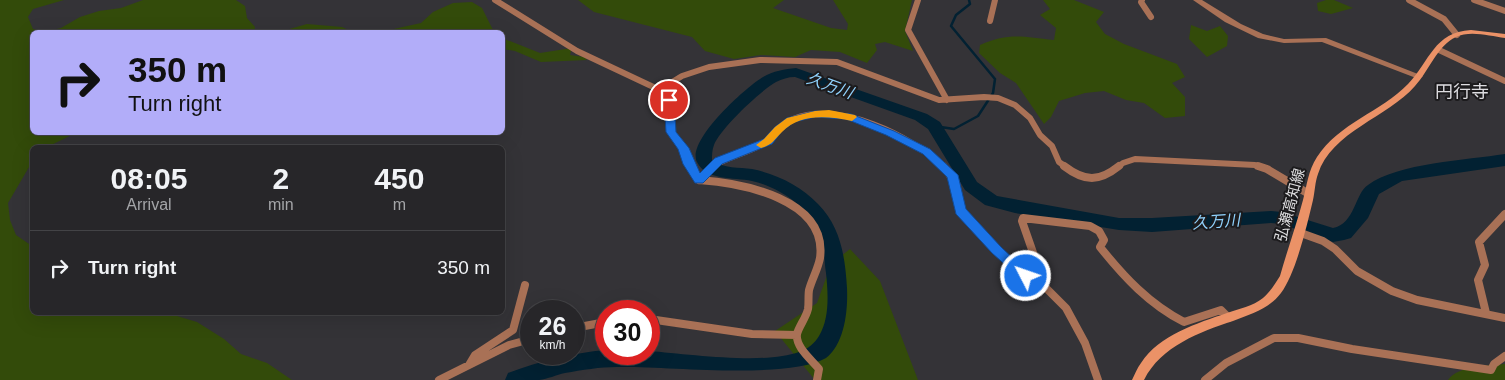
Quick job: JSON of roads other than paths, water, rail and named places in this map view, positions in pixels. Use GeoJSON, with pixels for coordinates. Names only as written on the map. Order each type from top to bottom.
{"type":"FeatureCollection","features":[{"type":"Feature","properties":{"kind":"main road"},"geometry":{"type":"LineString","coordinates":[[1457,35],[1472,32],[1505,36]]}},
{"type":"Feature","properties":{"kind":"main road","name":"弘瀬高知線"},"geometry":{"type":"LineString","coordinates":[[1138,380],[1148,361],[1162,347],[1255,308],[1267,301],[1278,290],[1285,277],[1316,167],[1327,148],[1410,87],[1447,41],[1457,35]]}},
{"type":"Feature","properties":{"kind":"street"},"geometry":{"type":"LineString","coordinates":[[495,0],[544,34],[664,92],[669,100],[671,132],[684,148],[689,164],[701,177],[774,194],[796,206],[814,225],[820,245],[820,257],[809,291],[808,309],[798,336],[800,346],[819,369],[817,380]]}},
{"type":"Feature","properties":{"kind":"street"},"geometry":{"type":"LineString","coordinates":[[918,0],[918,5],[909,23],[908,30],[947,100]]}},
{"type":"Feature","properties":{"kind":"street"},"geometry":{"type":"LineString","coordinates":[[990,21],[995,0]]}},
{"type":"Feature","properties":{"kind":"street"},"geometry":{"type":"LineString","coordinates":[[1142,0],[1141,2],[1151,18]]}},
{"type":"Feature","properties":{"kind":"street"},"geometry":{"type":"LineString","coordinates":[[1197,0],[1227,21],[1265,37],[1286,42],[1307,39],[1324,40],[1419,76]]}},
{"type":"Feature","properties":{"kind":"street"},"geometry":{"type":"LineString","coordinates":[[1409,0],[1444,19],[1457,35]]}},
{"type":"Feature","properties":{"kind":"street"},"geometry":{"type":"LineString","coordinates":[[1474,0],[1505,11]]}},
{"type":"Feature","properties":{"kind":"street"},"geometry":{"type":"LineString","coordinates":[[1439,50],[1505,81]]}},
{"type":"Feature","properties":{"kind":"street"},"geometry":{"type":"LineString","coordinates":[[664,92],[669,84],[696,70],[760,60],[837,62],[939,100],[984,97],[998,98],[1016,105],[1030,118],[1040,135],[1052,146],[1059,162],[1075,174],[1086,178],[1107,176],[1122,163],[1135,158],[1219,162],[1254,165],[1268,169],[1309,194]]}},
{"type":"Feature","properties":{"kind":"street"},"geometry":{"type":"LineString","coordinates":[[701,177],[718,161],[768,142],[778,129],[790,120],[815,114],[847,116],[890,133],[927,152],[952,175],[960,211],[1019,270],[1047,289],[1063,304],[1091,357],[1098,380]]}},
{"type":"Feature","properties":{"kind":"street"},"geometry":{"type":"LineString","coordinates":[[1486,313],[1478,280],[1485,265],[1479,242],[1505,214]]}},
{"type":"Feature","properties":{"kind":"street"},"geometry":{"type":"LineString","coordinates":[[1019,270],[1032,268],[1037,264],[1022,222],[1023,218],[1090,226],[1102,233],[1104,240],[1100,247],[1132,285],[1172,317],[1184,322],[1221,310],[1229,318]]}},
{"type":"Feature","properties":{"kind":"street"},"geometry":{"type":"LineString","coordinates":[[1300,227],[1335,249],[1357,270],[1392,291],[1417,300],[1505,318]]}},
{"type":"Feature","properties":{"kind":"street"},"geometry":{"type":"LineString","coordinates":[[469,365],[475,355],[513,330],[525,285]]}},
{"type":"Feature","properties":{"kind":"street"},"geometry":{"type":"LineString","coordinates":[[660,321],[752,334],[798,336]]}},
{"type":"Feature","properties":{"kind":"street"},"geometry":{"type":"LineString","coordinates":[[1205,380],[1226,363],[1274,338],[1298,338],[1352,349],[1491,370],[1494,364],[1505,356]]}},
{"type":"Feature","properties":{"kind":"street"},"geometry":{"type":"LineString","coordinates":[[439,380],[509,345],[520,342]]}},
{"type":"Feature","properties":{"kind":"waterway"},"geometry":{"type":"LineString","coordinates":[[934,126],[954,129],[978,116],[993,93],[995,79],[951,26],[956,15],[970,4],[969,0]]}},
{"type":"Feature","properties":{"kind":"waterway","name":"久万川"},"geometry":{"type":"LineString","coordinates":[[516,380],[554,367],[606,359],[619,358],[724,366],[754,366],[781,365],[804,360],[819,352],[832,332],[837,309],[837,285],[832,246],[827,229],[812,208],[785,187],[753,175],[712,168],[707,165],[703,153],[714,132],[750,95],[770,79],[786,73],[796,72],[921,117],[934,126],[971,186],[991,201],[1015,207],[1119,224],[1152,225],[1271,217],[1282,218],[1333,235],[1344,233],[1362,214],[1372,190],[1398,176],[1505,160]]}},
{"type":"Feature","properties":{"kind":"district","name":"円行寺"},"geometry":{"type":"Point","coordinates":[1462,92]}}]}
